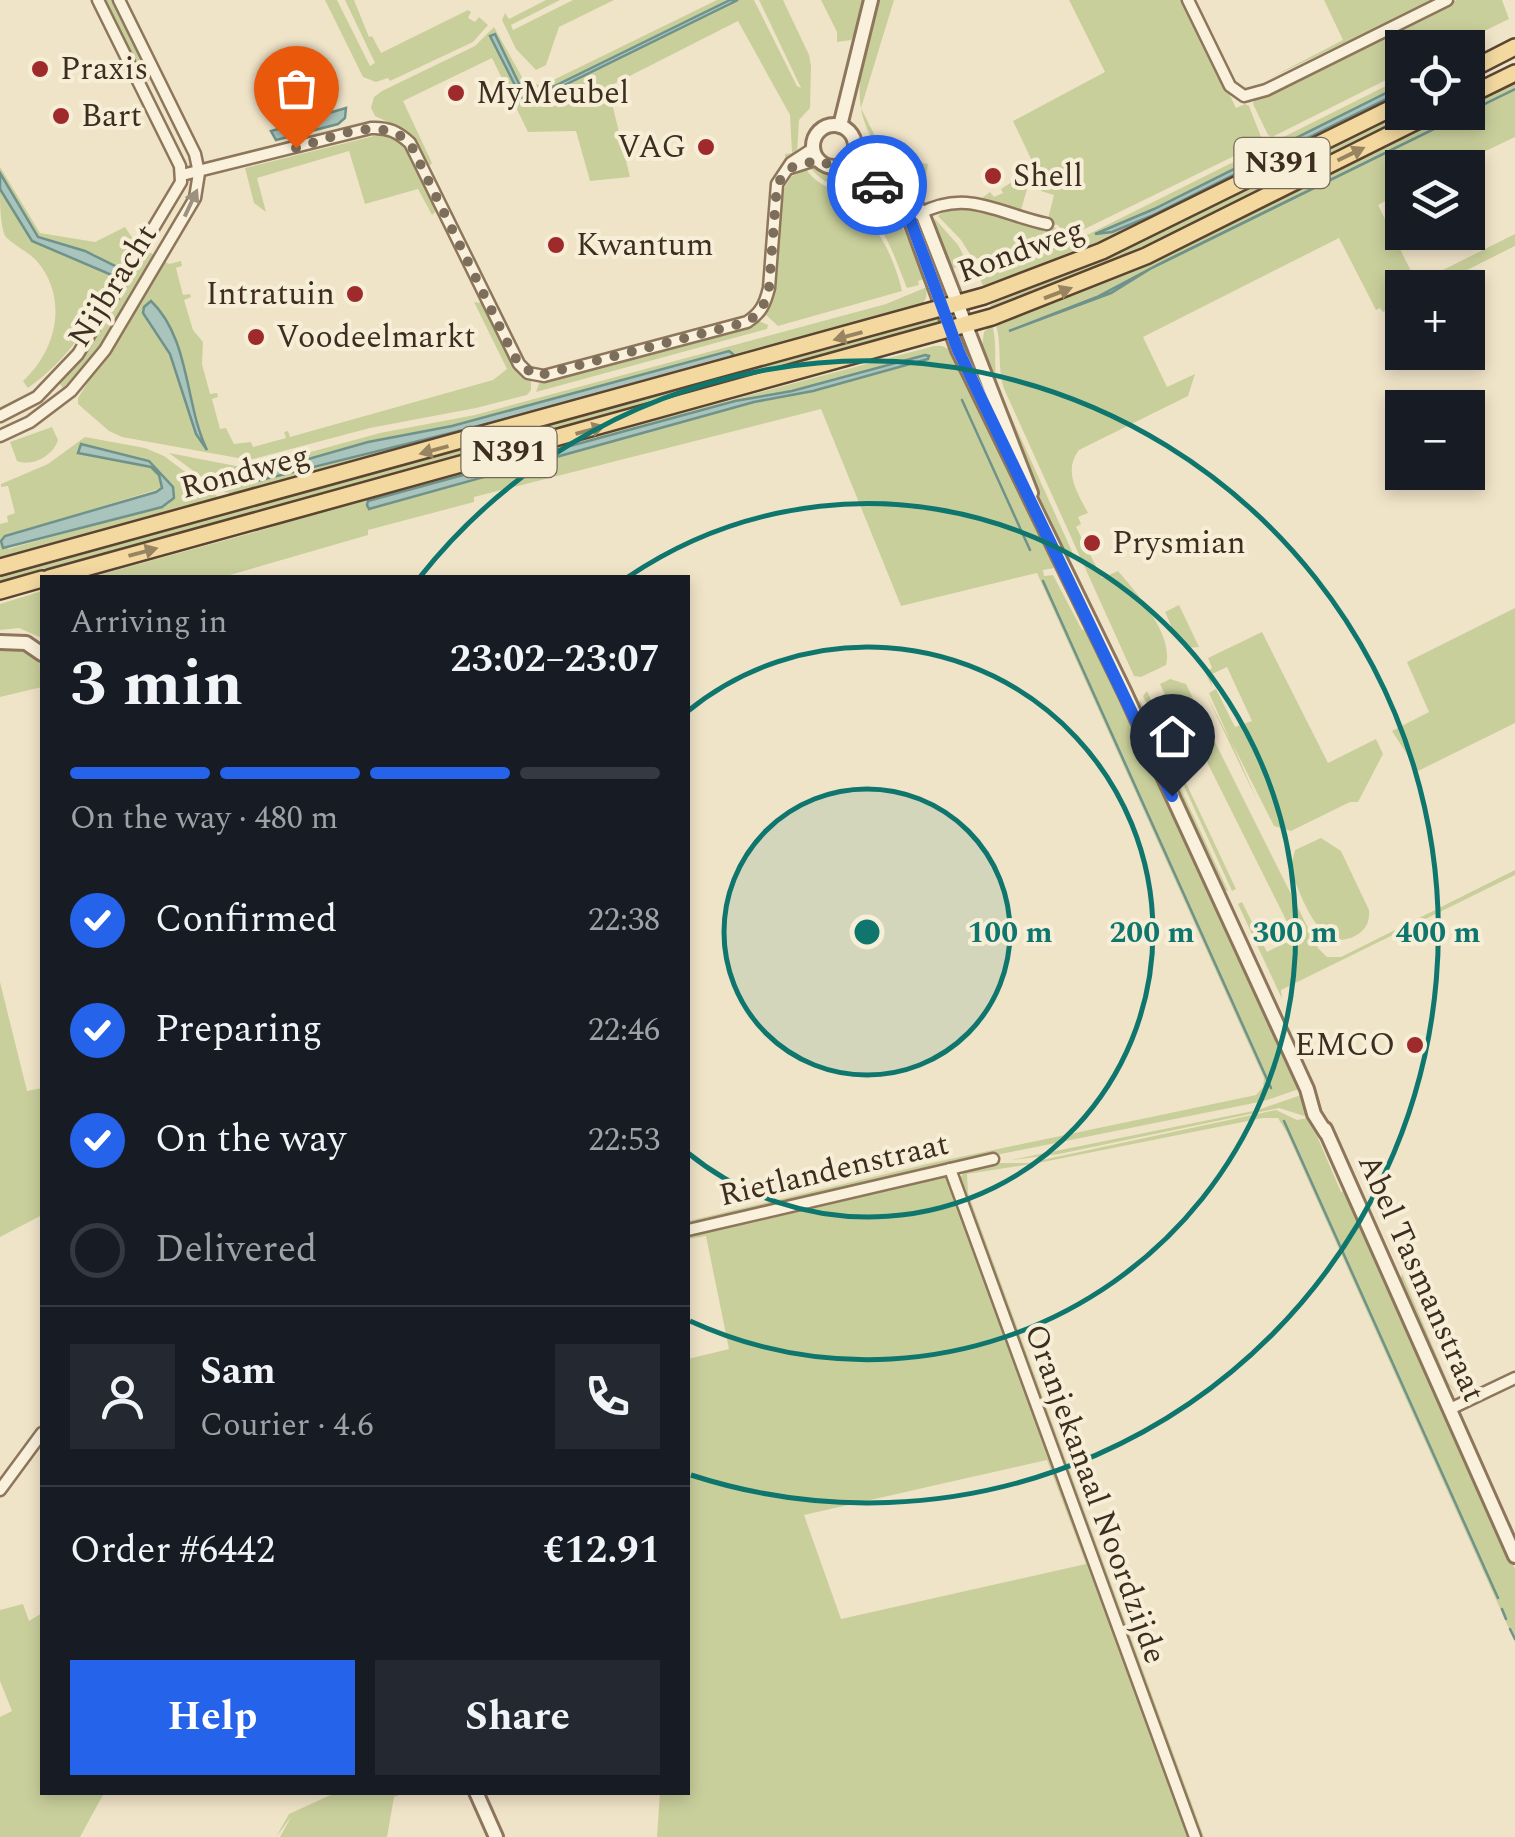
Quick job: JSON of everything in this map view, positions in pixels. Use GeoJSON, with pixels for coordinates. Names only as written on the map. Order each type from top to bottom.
{"type":"FeatureCollection","features":[{"type":"Feature","properties":{"kind":"main road"},"geometry":{"type":"LineString","coordinates":[[1485,62],[1515,47]]}},
{"type":"Feature","properties":{"kind":"main road"},"geometry":{"type":"LineString","coordinates":[[1485,88],[1515,73]]}},
{"type":"Feature","properties":{"kind":"main road","name":"Rondweg"},"geometry":{"type":"LineString","coordinates":[[4,566],[950,307],[1102,251],[1385,111]]}},
{"type":"Feature","properties":{"kind":"main road","name":"Rondweg"},"geometry":{"type":"LineString","coordinates":[[57,575],[958,328],[1069,289],[1146,256],[1399,130]]}},
{"type":"Feature","properties":{"kind":"main road","name":"Rondweg"},"geometry":{"type":"LineString","coordinates":[[0,593],[40,580]]}},
{"type":"Feature","properties":{"kind":"street"},"geometry":{"type":"LineString","coordinates":[[98,0],[182,175],[371,128],[400,134],[410,143],[519,364],[528,373],[544,376],[747,322],[756,316],[765,305],[769,288],[777,184],[792,163],[816,154]]}},
{"type":"Feature","properties":{"kind":"street"},"geometry":{"type":"LineString","coordinates":[[119,0],[195,154],[199,173]]}},
{"type":"Feature","properties":{"kind":"street"},"geometry":{"type":"LineString","coordinates":[[840,126],[871,0]]}},
{"type":"Feature","properties":{"kind":"street"},"geometry":{"type":"LineString","coordinates":[[1188,0],[1230,86],[1244,96],[1266,90],[1448,0]]}},
{"type":"Feature","properties":{"kind":"street"},"geometry":{"type":"LineString","coordinates":[[816,154],[816,137],[824,128],[840,126]]}},
{"type":"Feature","properties":{"kind":"street"},"geometry":{"type":"LineString","coordinates":[[816,154],[835,167],[852,156],[854,140],[840,126]]}},
{"type":"Feature","properties":{"kind":"street","name":"Abel Tasmanstraat"},"geometry":{"type":"LineString","coordinates":[[852,156],[894,200],[916,216],[958,328],[1031,485],[1032,498],[1309,1095],[1318,1123],[1326,1132],[1515,1556]]}},
{"type":"Feature","properties":{"kind":"street","name":"Nijbracht"},"geometry":{"type":"LineString","coordinates":[[0,436],[47,410],[86,376],[195,198],[199,173]]}},
{"type":"Feature","properties":{"kind":"street","name":"Nijbracht"},"geometry":{"type":"LineString","coordinates":[[0,416],[37,397],[62,373],[92,334],[177,191],[182,175]]}},
{"type":"Feature","properties":{"kind":"street","name":"Rondweg"},"geometry":{"type":"LineString","coordinates":[[916,216],[952,201],[971,201],[1047,224]]}},
{"type":"Feature","properties":{"kind":"street"},"geometry":{"type":"LineString","coordinates":[[37,397],[47,410]]}},
{"type":"Feature","properties":{"kind":"street"},"geometry":{"type":"LineString","coordinates":[[0,642],[26,643],[40,653]]}},
{"type":"Feature","properties":{"kind":"street","name":"Rietlandenstraat"},"geometry":{"type":"LineString","coordinates":[[690,1230],[992,1160]]}},
{"type":"Feature","properties":{"kind":"street","name":"Oranjekanaal Noordzijde"},"geometry":{"type":"LineString","coordinates":[[950,1169],[1195,1837]]}},
{"type":"Feature","properties":{"kind":"street"},"geometry":{"type":"LineString","coordinates":[[1450,1409],[1515,1378]]}},
{"type":"Feature","properties":{"kind":"street"},"geometry":{"type":"LineString","coordinates":[[0,1490],[40,1436]]}},
{"type":"Feature","properties":{"kind":"street"},"geometry":{"type":"LineString","coordinates":[[477,1795],[496,1837]]}},
{"type":"Feature","properties":{"kind":"green space"},"geometry":{"type":"Polygon","coordinates":[[[103,0],[115,0],[150,74],[149,81],[136,71],[103,0]]]}},
{"type":"Feature","properties":{"kind":"green space"},"geometry":{"type":"Polygon","coordinates":[[[325,0],[337,0],[370,66],[375,63],[345,0],[354,0],[369,37],[381,53],[468,10],[468,18],[475,22],[479,17],[488,25],[473,42],[390,81],[388,78],[376,82],[363,77],[325,0]]]}},
{"type":"Feature","properties":{"kind":"green space"},"geometry":{"type":"Polygon","coordinates":[[[546,0],[560,0],[511,25],[513,30],[573,0],[614,0],[559,27],[546,65],[536,70],[516,49],[502,20],[505,13],[509,19],[546,0]]]}},
{"type":"Feature","properties":{"kind":"green space"},"geometry":{"type":"Polygon","coordinates":[[[717,0],[730,0],[532,98],[525,95],[495,35],[490,36],[521,97],[530,102],[738,0],[754,0],[801,88],[759,0],[783,0],[811,66],[810,108],[799,120],[797,154],[785,163],[785,154],[792,153],[790,115],[738,21],[608,87],[630,177],[590,181],[576,131],[528,132],[492,58],[403,101],[432,163],[429,166],[405,130],[375,116],[371,108],[374,97],[382,91],[475,46],[494,27],[523,79],[541,86],[717,0]]]}},
{"type":"Feature","properties":{"kind":"green space"},"geometry":{"type":"Polygon","coordinates":[[[821,0],[864,0],[851,40],[837,42],[837,32],[821,0]]]}},
{"type":"Feature","properties":{"kind":"green space"},"geometry":{"type":"Polygon","coordinates":[[[877,0],[894,0],[861,107],[863,57],[877,0]]]}},
{"type":"Feature","properties":{"kind":"green space"},"geometry":{"type":"Polygon","coordinates":[[[1069,0],[1183,0],[1236,108],[1249,106],[1263,142],[1066,238],[1058,225],[1047,223],[1054,195],[1041,191],[1041,180],[1013,121],[1105,72],[1069,0]]]}},
{"type":"Feature","properties":{"kind":"green space"},"geometry":{"type":"Polygon","coordinates":[[[1324,0],[1435,0],[1266,80],[1343,40],[1324,0]]]}},
{"type":"Feature","properties":{"kind":"green space"},"geometry":{"type":"Polygon","coordinates":[[[1457,0],[1502,0],[1509,19],[1485,31],[1396,30],[1457,0]]]}},
{"type":"Feature","properties":{"kind":"green space"},"geometry":{"type":"Polygon","coordinates":[[[1385,35],[1385,80],[1272,137],[1254,100],[1385,35]]]}},
{"type":"Feature","properties":{"kind":"green space"},"geometry":{"type":"Polygon","coordinates":[[[1515,79],[1515,137],[1485,151],[1385,150],[1385,201],[1378,205],[1385,219],[1385,250],[1400,250],[1410,270],[1385,270],[1385,311],[1376,310],[1339,238],[1143,337],[1167,387],[1195,374],[1188,396],[1079,450],[1072,466],[1073,482],[1088,513],[1078,517],[1081,524],[1076,527],[1102,578],[1118,571],[1152,615],[1165,641],[1166,665],[1141,677],[1134,676],[1005,391],[995,322],[1111,277],[1412,130],[1485,130],[1485,105],[1508,94],[1485,104],[1485,94],[1515,79]]]}},
{"type":"Feature","properties":{"kind":"green space"},"geometry":{"type":"Polygon","coordinates":[[[1385,86],[1385,94],[1154,209],[1095,234],[1112,232],[1151,216],[1385,99],[1385,105],[1144,224],[983,286],[976,268],[978,263],[1008,266],[1089,234],[1385,86]]]}},
{"type":"Feature","properties":{"kind":"green space"},"geometry":{"type":"Polygon","coordinates":[[[862,110],[880,146],[881,151],[865,123],[862,110]]]}},
{"type":"Feature","properties":{"kind":"green space"},"geometry":{"type":"Polygon","coordinates":[[[1385,118],[1388,130],[1164,241],[992,312],[990,305],[1104,260],[1385,118]]]}},
{"type":"Feature","properties":{"kind":"green space"},"geometry":{"type":"Polygon","coordinates":[[[378,135],[396,136],[405,146],[436,211],[432,215],[418,189],[365,204],[349,151],[257,178],[266,212],[254,203],[245,168],[378,135]]]}},
{"type":"Feature","properties":{"kind":"green space"},"geometry":{"type":"Polygon","coordinates":[[[905,142],[918,162],[928,164],[924,186],[914,190],[883,155],[905,142]]]}},
{"type":"Feature","properties":{"kind":"green space"},"geometry":{"type":"Polygon","coordinates":[[[0,167],[40,233],[95,242],[125,227],[137,245],[76,341],[28,388],[23,381],[51,339],[55,323],[53,291],[36,260],[5,236],[0,189],[32,241],[114,276],[117,268],[94,254],[39,237],[0,167]]]}},
{"type":"Feature","properties":{"kind":"green space"},"geometry":{"type":"Polygon","coordinates":[[[810,167],[852,172],[888,207],[904,230],[924,279],[918,281],[919,285],[907,288],[887,240],[866,208],[810,167]]]}},
{"type":"Feature","properties":{"kind":"green space"},"geometry":{"type":"Polygon","coordinates":[[[806,169],[855,206],[874,227],[894,264],[902,291],[778,326],[765,314],[774,291],[781,194],[791,177],[806,169]]]}},
{"type":"Feature","properties":{"kind":"green space"},"geometry":{"type":"Polygon","coordinates":[[[1015,180],[1027,189],[1021,210],[982,198],[990,192],[994,197],[1003,193],[1001,189],[1015,180]]]}},
{"type":"Feature","properties":{"kind":"green space"},"geometry":{"type":"Polygon","coordinates":[[[948,207],[978,207],[1032,226],[1056,228],[1062,240],[1007,261],[973,259],[938,216],[948,207]]]}},
{"type":"Feature","properties":{"kind":"green space"},"geometry":{"type":"Polygon","coordinates":[[[935,219],[966,260],[948,272],[931,230],[935,219]]]}},
{"type":"Feature","properties":{"kind":"green space"},"geometry":{"type":"Polygon","coordinates":[[[1515,234],[1515,246],[1467,270],[1443,270],[1515,234]]]}},
{"type":"Feature","properties":{"kind":"green space"},"geometry":{"type":"Polygon","coordinates":[[[146,250],[157,257],[104,345],[66,391],[58,382],[146,250]]]}},
{"type":"Feature","properties":{"kind":"green space"},"geometry":{"type":"Polygon","coordinates":[[[164,261],[181,261],[182,266],[176,268],[183,295],[191,297],[184,300],[193,330],[203,342],[202,364],[210,394],[217,393],[218,397],[212,399],[220,429],[226,428],[234,444],[251,442],[253,447],[286,438],[284,432],[288,431],[290,437],[493,380],[507,369],[474,302],[482,303],[509,360],[531,378],[527,395],[370,428],[249,460],[122,437],[78,404],[78,398],[164,261]],[[153,302],[143,313],[174,362],[196,435],[204,444],[180,353],[153,302]]]}},
{"type":"Feature","properties":{"kind":"green space"},"geometry":{"type":"Polygon","coordinates":[[[927,287],[919,310],[238,494],[222,492],[169,453],[236,466],[263,465],[380,433],[475,415],[886,304],[927,287]],[[732,352],[452,426],[368,442],[228,482],[209,476],[216,486],[229,488],[731,358],[732,352]]]}},
{"type":"Feature","properties":{"kind":"green space"},"geometry":{"type":"Polygon","coordinates":[[[936,318],[939,321],[934,325],[0,585],[0,573],[936,318]]]}},
{"type":"Feature","properties":{"kind":"green space"},"geometry":{"type":"Polygon","coordinates":[[[759,321],[768,325],[767,329],[536,392],[540,381],[749,327],[759,321]]]}},
{"type":"Feature","properties":{"kind":"green space"},"geometry":{"type":"Polygon","coordinates":[[[992,324],[997,385],[1074,556],[1069,558],[1038,493],[982,346],[984,332],[992,324]]]}},
{"type":"Feature","properties":{"kind":"green space"},"geometry":{"type":"Polygon","coordinates":[[[934,346],[953,351],[1052,559],[1054,568],[1043,570],[1044,576],[1053,575],[1082,630],[1088,628],[1299,1089],[1264,1101],[981,1158],[690,1227],[690,1221],[936,1162],[1256,1095],[1263,1087],[1264,1078],[1037,573],[901,606],[821,409],[474,497],[474,502],[368,530],[368,535],[230,575],[99,575],[344,503],[934,346]],[[925,355],[792,391],[735,401],[368,501],[367,505],[369,509],[748,404],[813,391],[928,359],[925,355]]]}},
{"type":"Feature","properties":{"kind":"green space"},"geometry":{"type":"Polygon","coordinates":[[[52,427],[58,440],[52,451],[35,461],[17,461],[10,442],[52,427]]]}},
{"type":"Feature","properties":{"kind":"green space"},"geometry":{"type":"Polygon","coordinates":[[[85,437],[145,448],[164,456],[217,496],[219,502],[0,557],[0,524],[8,522],[7,516],[15,513],[8,486],[1,484],[48,464],[85,437]],[[81,444],[79,453],[151,468],[159,475],[162,488],[5,536],[2,538],[8,549],[169,504],[169,485],[149,461],[81,444]]]}},
{"type":"Feature","properties":{"kind":"green space"},"geometry":{"type":"Polygon","coordinates":[[[40,592],[40,637],[19,628],[0,630],[0,604],[40,592]]]}},
{"type":"Feature","properties":{"kind":"green space"},"geometry":{"type":"Polygon","coordinates":[[[1179,605],[1199,647],[1181,642],[1174,631],[1165,612],[1179,605]]]}},
{"type":"Feature","properties":{"kind":"green space"},"geometry":{"type":"Polygon","coordinates":[[[1515,608],[1515,723],[1418,771],[1392,731],[1429,712],[1407,662],[1515,608]]]}},
{"type":"Feature","properties":{"kind":"green space"},"geometry":{"type":"Polygon","coordinates":[[[1262,632],[1328,763],[1376,739],[1383,754],[1358,802],[1350,802],[1291,831],[1274,826],[1231,741],[1258,802],[1206,694],[1230,740],[1209,693],[1216,689],[1235,727],[1252,721],[1227,667],[1210,675],[1212,687],[1205,672],[1212,668],[1208,658],[1262,632]]]}},
{"type":"Feature","properties":{"kind":"green space"},"geometry":{"type":"Polygon","coordinates":[[[18,645],[39,657],[40,687],[0,697],[0,647],[18,645]]]}},
{"type":"Feature","properties":{"kind":"green space"},"geometry":{"type":"Polygon","coordinates":[[[1170,679],[1186,684],[1318,948],[1327,957],[1341,957],[1515,870],[1515,875],[1281,990],[1282,999],[1238,904],[1242,902],[1267,952],[1295,938],[1176,700],[1169,703],[1160,684],[1170,679]]]}},
{"type":"Feature","properties":{"kind":"green space"},"geometry":{"type":"Polygon","coordinates":[[[1147,691],[1156,710],[1153,713],[1236,889],[1232,891],[1143,696],[1147,691]]]}},
{"type":"Feature","properties":{"kind":"green space"},"geometry":{"type":"Polygon","coordinates":[[[1140,700],[1228,891],[1221,889],[1137,707],[1140,700]]]}},
{"type":"Feature","properties":{"kind":"green space"},"geometry":{"type":"Polygon","coordinates":[[[1321,838],[1341,851],[1369,910],[1365,928],[1342,940],[1331,937],[1313,920],[1290,870],[1295,850],[1321,838]]]}},
{"type":"Feature","properties":{"kind":"green space"},"geometry":{"type":"Polygon","coordinates":[[[0,982],[27,1091],[40,1088],[40,1216],[0,1237],[0,982]]]}},
{"type":"Feature","properties":{"kind":"green space"},"geometry":{"type":"Polygon","coordinates":[[[1301,1095],[1309,1113],[1304,1116],[1279,1108],[1059,1154],[1011,1160],[1258,1110],[1301,1095]]]}},
{"type":"Feature","properties":{"kind":"green space"},"geometry":{"type":"Polygon","coordinates":[[[1276,1110],[1311,1122],[1515,1569],[1515,1642],[1278,1118],[967,1174],[968,1193],[1204,1837],[1197,1837],[959,1180],[966,1169],[992,1163],[1028,1163],[1276,1110]]]}},
{"type":"Feature","properties":{"kind":"green space"},"geometry":{"type":"Polygon","coordinates":[[[942,1175],[951,1181],[1192,1837],[657,1837],[660,1795],[690,1795],[690,1359],[729,1349],[706,1236],[690,1239],[690,1233],[942,1175]],[[1047,1460],[804,1515],[841,1619],[1086,1564],[1047,1460]]]}},
{"type":"Feature","properties":{"kind":"green space"},"geometry":{"type":"Polygon","coordinates":[[[1402,1274],[1448,1382],[1456,1392],[1444,1381],[1399,1283],[1402,1274]]]}},
{"type":"Feature","properties":{"kind":"green space"},"geometry":{"type":"Polygon","coordinates":[[[23,1604],[29,1621],[40,1614],[40,1795],[103,1795],[80,1837],[0,1837],[0,1717],[12,1711],[0,1681],[0,1610],[23,1604]]]}},
{"type":"Feature","properties":{"kind":"green space"},"geometry":{"type":"Polygon","coordinates":[[[331,1795],[400,1795],[394,1797],[387,1837],[280,1837],[291,1817],[276,1837],[289,1814],[331,1795]]]}},
{"type":"Feature","properties":{"kind":"water"},"geometry":{"type":"Polygon","coordinates":[[[730,0],[738,0],[530,102],[521,97],[490,36],[495,34],[523,92],[530,98],[730,0]]]}},
{"type":"Feature","properties":{"kind":"water"},"geometry":{"type":"Polygon","coordinates":[[[1385,94],[1385,99],[1151,216],[1112,232],[1095,234],[1154,209],[1385,94]]]}},
{"type":"Feature","properties":{"kind":"water"},"geometry":{"type":"Polygon","coordinates":[[[346,108],[345,118],[338,124],[276,140],[271,131],[290,125],[346,108]]]}},
{"type":"Feature","properties":{"kind":"water"},"geometry":{"type":"Polygon","coordinates":[[[1385,153],[1150,269],[1111,293],[1009,331],[1097,297],[1159,264],[1385,153]]]}},
{"type":"Feature","properties":{"kind":"water"},"geometry":{"type":"Polygon","coordinates":[[[0,173],[38,237],[85,251],[117,267],[114,276],[32,241],[0,189],[0,173]]]}},
{"type":"Feature","properties":{"kind":"water"},"geometry":{"type":"Polygon","coordinates":[[[151,301],[173,334],[207,450],[196,434],[170,354],[143,313],[151,301]]]}},
{"type":"Feature","properties":{"kind":"water"},"geometry":{"type":"Polygon","coordinates":[[[729,351],[733,354],[731,358],[229,488],[217,487],[209,479],[212,475],[219,482],[228,482],[368,442],[452,426],[729,351]]]}},
{"type":"Feature","properties":{"kind":"water"},"geometry":{"type":"Polygon","coordinates":[[[925,355],[928,359],[813,391],[754,402],[369,509],[367,505],[368,501],[735,401],[792,391],[925,355]]]}},
{"type":"Feature","properties":{"kind":"water"},"geometry":{"type":"Polygon","coordinates":[[[81,444],[149,461],[173,487],[174,498],[162,507],[3,548],[1,541],[5,536],[162,488],[159,475],[151,467],[78,453],[81,444]]]}},
{"type":"Feature","properties":{"kind":"waterway"},"geometry":{"type":"LineString","coordinates":[[962,400],[1030,550]]}},
{"type":"Feature","properties":{"kind":"waterway"},"geometry":{"type":"LineString","coordinates":[[1043,581],[1271,1088]]}},
{"type":"Feature","properties":{"kind":"waterway"},"geometry":{"type":"LineString","coordinates":[[1284,1121],[1498,1598]]}},
{"type":"Feature","properties":{"kind":"waterway"},"geometry":{"type":"LineString","coordinates":[[1502,1609],[1506,1619]]}},
{"type":"Feature","properties":{"kind":"waterway"},"geometry":{"type":"LineString","coordinates":[[1510,1629],[1515,1639]]}},
{"type":"Feature","properties":{"kind":"way so far"},"geometry":{"type":"LineString","coordinates":[[296,148],[371,128],[385,128],[410,143],[511,350],[519,364],[537,376],[747,322],[756,316],[765,305],[769,288],[774,196],[777,184],[790,168],[818,160],[835,167],[849,161],[877,185]]}},
{"type":"Feature","properties":{"kind":"place","name":"Praxis"},"geometry":{"type":"Point","coordinates":[40,69]}},
{"type":"Feature","properties":{"kind":"place","name":"MyMeubel"},"geometry":{"type":"Point","coordinates":[456,93]}},
{"type":"Feature","properties":{"kind":"place","name":"Bart"},"geometry":{"type":"Point","coordinates":[61,116]}},
{"type":"Feature","properties":{"kind":"place","name":"VAG"},"geometry":{"type":"Point","coordinates":[706,147]}},
{"type":"Feature","properties":{"kind":"place","name":"Shell"},"geometry":{"type":"Point","coordinates":[993,176]}},
{"type":"Feature","properties":{"kind":"place","name":"Kwantum"},"geometry":{"type":"Point","coordinates":[556,245]}},
{"type":"Feature","properties":{"kind":"place","name":"Intratuin"},"geometry":{"type":"Point","coordinates":[355,294]}},
{"type":"Feature","properties":{"kind":"place","name":"Voodeelmarkt"},"geometry":{"type":"Point","coordinates":[256,337]}},
{"type":"Feature","properties":{"kind":"place","name":"Prysmian"},"geometry":{"type":"Point","coordinates":[1092,543]}},
{"type":"Feature","properties":{"kind":"place","name":"EMCO"},"geometry":{"type":"Point","coordinates":[1415,1045]}},
{"type":"Feature","properties":{"kind":"route"},"geometry":{"type":"LineString","coordinates":[[877,185],[910,219],[958,350],[1172,796]]}}]}
